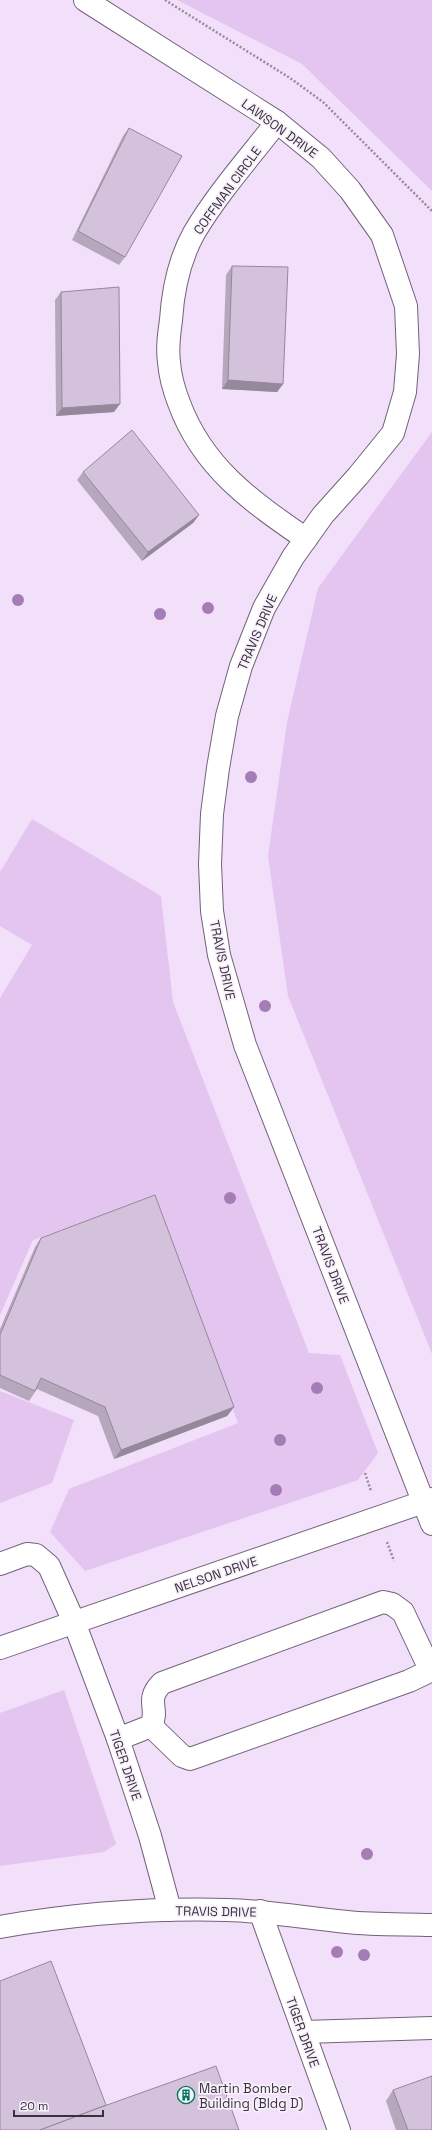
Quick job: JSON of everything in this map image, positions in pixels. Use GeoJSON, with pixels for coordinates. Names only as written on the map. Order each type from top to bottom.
{"type":"FeatureCollection","features":[{"type":"Feature","properties":{"kind":"street","name":"LAWSON DRIVE"},"geometry":{"type":"LineString","coordinates":[[85,0],[277,122],[321,158],[350,190],[382,235],[406,306],[408,354],[405,392],[393,434]]}},
{"type":"Feature","properties":{"kind":"street","name":"COFFMAN CIRCLE"},"geometry":{"type":"LineString","coordinates":[[277,122],[210,210],[194,234],[180,263],[171,312],[169,362],[174,390],[183,414],[195,439],[209,458],[244,494],[306,539]]}},
{"type":"Feature","properties":{"kind":"street","name":"TRAVIS DRIVE"},"geometry":{"type":"LineString","coordinates":[[393,434],[323,515],[306,539],[264,608],[241,666],[227,716],[212,814],[210,864],[212,911],[219,955],[245,1045],[428,1501],[432,1524]]}},
{"type":"Feature","properties":{"kind":"street","name":"NELSON DRIVE"},"geometry":{"type":"LineString","coordinates":[[0,1648],[428,1501]]}},
{"type":"Feature","properties":{"kind":"street","name":"TIGER DRIVE"},"geometry":{"type":"LineString","coordinates":[[0,1564],[27,1554],[36,1555],[49,1566],[74,1622],[118,1739],[150,1836],[170,1910]]}},
{"type":"Feature","properties":{"kind":"street"},"geometry":{"type":"LineString","coordinates":[[118,1739],[151,1726],[154,1719],[152,1698],[155,1690],[162,1683],[383,1602],[392,1604],[403,1612],[427,1663],[432,1669],[409,1681],[190,1759],[182,1756],[151,1726]]}},
{"type":"Feature","properties":{"kind":"street","name":"TRAVIS DRIVE"},"geometry":{"type":"LineString","coordinates":[[0,1927],[55,1918],[170,1910],[260,1911],[349,1922],[432,1925]]}},
{"type":"Feature","properties":{"kind":"street","name":"TIGER DRIVE"},"geometry":{"type":"LineString","coordinates":[[260,1911],[339,2130]]}},
{"type":"Feature","properties":{"kind":"street"},"geometry":{"type":"LineString","coordinates":[[304,2032],[432,2028]]}},
{"type":"Feature","properties":{"kind":"path"},"geometry":{"type":"LineString","coordinates":[[165,0],[290,78],[323,102],[432,211]]}},
{"type":"Feature","properties":{"kind":"shaded area"},"geometry":{"type":"Polygon","coordinates":[[[177,0],[432,0],[432,191],[302,64],[177,0]]]}},
{"type":"Feature","properties":{"kind":"shaded area"},"geometry":{"type":"Polygon","coordinates":[[[432,432],[432,1354],[288,996],[268,856],[287,722],[318,588],[432,432]]]}},
{"type":"Feature","properties":{"kind":"shaded area"},"geometry":{"type":"Polygon","coordinates":[[[32,819],[161,896],[173,1002],[309,1353],[340,1355],[378,1453],[358,1480],[85,1571],[50,1532],[69,1489],[238,1423],[151,1197],[33,1240],[0,1315],[0,998],[32,945],[0,926],[0,872],[32,819]]]}},
{"type":"Feature","properties":{"kind":"shaded area"},"geometry":{"type":"Polygon","coordinates":[[[0,1391],[74,1420],[52,1483],[0,1503],[0,1391]]]}},
{"type":"Feature","properties":{"kind":"shaded area"},"geometry":{"type":"Polygon","coordinates":[[[64,1690],[116,1844],[104,1852],[0,1866],[0,1713],[64,1690]]]}},
{"type":"Feature","properties":{"kind":"building"},"geometry":{"type":"Polygon","coordinates":[[[129,128],[182,156],[125,257],[78,231],[129,128]]]}},
{"type":"Feature","properties":{"kind":"building"},"geometry":{"type":"Polygon","coordinates":[[[232,266],[288,267],[283,384],[228,380],[232,266]]]}},
{"type":"Feature","properties":{"kind":"building"},"geometry":{"type":"Polygon","coordinates":[[[119,287],[120,404],[62,408],[61,292],[119,287]]]}},
{"type":"Feature","properties":{"kind":"building"},"geometry":{"type":"Polygon","coordinates":[[[132,430],[199,515],[148,552],[83,472],[132,430]]]}},
{"type":"Feature","properties":{"kind":"building"},"geometry":{"type":"Polygon","coordinates":[[[155,1195],[234,1407],[121,1450],[105,1407],[41,1378],[35,1391],[0,1375],[0,1335],[41,1238],[155,1195]]]}},
{"type":"Feature","properties":{"kind":"building"},"geometry":{"type":"Polygon","coordinates":[[[51,1961],[106,2105],[40,2130],[0,2130],[0,1981],[51,1961]]]}},
{"type":"Feature","properties":{"kind":"building","name":"Martin Bomber Building (Bldg D)"},"geometry":{"type":"Polygon","coordinates":[[[216,2066],[239,2130],[40,2130],[107,2105],[216,2066]]]}},
{"type":"Feature","properties":{"kind":"building"},"geometry":{"type":"Polygon","coordinates":[[[432,2076],[432,2130],[408,2130],[393,2090],[432,2076]]]}},
{"type":"Feature","properties":{"kind":"place","name":"Martin Bomber Building (Bldg D)"},"geometry":{"type":"Point","coordinates":[186,2095]}}]}
